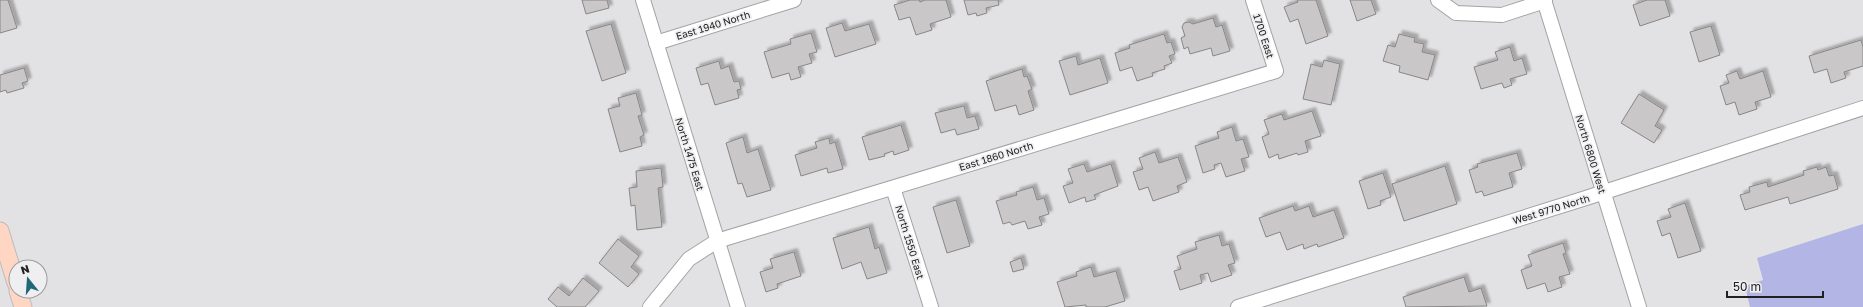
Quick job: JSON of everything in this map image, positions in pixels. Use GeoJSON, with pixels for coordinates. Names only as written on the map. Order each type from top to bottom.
{"type":"FeatureCollection","features":[{"type":"Feature","properties":{"kind":"main road"},"geometry":{"type":"LineString","coordinates":[[0,231],[3,249],[8,262]]}},
{"type":"Feature","properties":{"kind":"street","name":"North 1475 East"},"geometry":{"type":"LineString","coordinates":[[643,0],[738,307]]}},
{"type":"Feature","properties":{"kind":"street","name":"East 1940 North"},"geometry":{"type":"LineString","coordinates":[[656,43],[794,0]]}},
{"type":"Feature","properties":{"kind":"street","name":"1700 East"},"geometry":{"type":"LineString","coordinates":[[1253,0],[1276,71]]}},
{"type":"Feature","properties":{"kind":"street"},"geometry":{"type":"LineString","coordinates":[[1438,0],[1456,13],[1502,15],[1544,0]]}},
{"type":"Feature","properties":{"kind":"street","name":"North 6800 West"},"geometry":{"type":"LineString","coordinates":[[1544,0],[1639,307]]}},
{"type":"Feature","properties":{"kind":"street","name":"East 1860 North"},"geometry":{"type":"LineString","coordinates":[[650,307],[689,259],[717,241],[1276,71]]}},
{"type":"Feature","properties":{"kind":"street","name":"West 9770 North"},"geometry":{"type":"LineString","coordinates":[[1238,307],[1863,108]]}},
{"type":"Feature","properties":{"kind":"street","name":"North 1550 East"},"geometry":{"type":"LineString","coordinates":[[893,188],[929,301]]}},
{"type":"Feature","properties":{"kind":"shaded area"},"geometry":{"type":"Polygon","coordinates":[[[1863,224],[1863,307],[1750,307],[1745,286],[1763,280],[1757,258],[1863,224]]]}},
{"type":"Feature","properties":{"kind":"building"},"geometry":{"type":"Polygon","coordinates":[[[0,0],[8,0],[17,28],[0,33],[0,0]]]}},
{"type":"Feature","properties":{"kind":"building"},"geometry":{"type":"Polygon","coordinates":[[[582,0],[607,0],[609,8],[586,14],[582,0]]]}},
{"type":"Feature","properties":{"kind":"building"},"geometry":{"type":"Polygon","coordinates":[[[910,0],[919,0],[920,2],[925,0],[946,0],[951,17],[930,24],[932,30],[916,35],[910,17],[899,20],[894,5],[910,0]]]}},
{"type":"Feature","properties":{"kind":"building"},"geometry":{"type":"Polygon","coordinates":[[[964,0],[998,0],[999,5],[986,8],[987,13],[977,16],[976,13],[968,15],[964,0]]]}},
{"type":"Feature","properties":{"kind":"building"},"geometry":{"type":"Polygon","coordinates":[[[1297,0],[1316,0],[1328,36],[1306,44],[1298,19],[1290,22],[1284,7],[1298,2],[1297,0]]]}},
{"type":"Feature","properties":{"kind":"building"},"geometry":{"type":"Polygon","coordinates":[[[1350,0],[1371,0],[1376,14],[1357,21],[1350,0]]]}},
{"type":"Feature","properties":{"kind":"building"},"geometry":{"type":"Polygon","coordinates":[[[1647,0],[1665,0],[1670,16],[1640,26],[1633,5],[1647,0]]]}},
{"type":"Feature","properties":{"kind":"building"},"geometry":{"type":"Polygon","coordinates":[[[1213,18],[1216,27],[1222,25],[1230,51],[1213,56],[1211,48],[1190,54],[1188,47],[1184,49],[1181,38],[1185,36],[1182,27],[1184,23],[1189,22],[1193,24],[1213,18]]]}},
{"type":"Feature","properties":{"kind":"building"},"geometry":{"type":"Polygon","coordinates":[[[842,23],[845,31],[869,24],[876,44],[835,57],[826,28],[842,23]]]}},
{"type":"Feature","properties":{"kind":"building"},"geometry":{"type":"Polygon","coordinates":[[[611,24],[626,73],[602,81],[586,31],[611,24]]]}},
{"type":"Feature","properties":{"kind":"building"},"geometry":{"type":"Polygon","coordinates":[[[1711,26],[1720,55],[1699,62],[1690,32],[1711,26]]]}},
{"type":"Feature","properties":{"kind":"building"},"geometry":{"type":"Polygon","coordinates":[[[811,33],[817,52],[809,54],[812,63],[798,67],[801,77],[791,80],[789,73],[772,78],[764,52],[791,44],[790,39],[811,33]]]}},
{"type":"Feature","properties":{"kind":"building"},"geometry":{"type":"Polygon","coordinates":[[[1164,34],[1167,43],[1171,42],[1175,54],[1169,56],[1172,63],[1164,66],[1165,69],[1152,73],[1153,76],[1137,81],[1132,67],[1120,71],[1115,53],[1130,48],[1129,45],[1164,34]]]}},
{"type":"Feature","properties":{"kind":"building"},"geometry":{"type":"Polygon","coordinates":[[[1399,34],[1415,38],[1414,42],[1424,44],[1422,52],[1435,55],[1428,80],[1399,72],[1400,66],[1383,61],[1388,45],[1395,47],[1399,34]]]}},
{"type":"Feature","properties":{"kind":"building"},"geometry":{"type":"Polygon","coordinates":[[[1861,40],[1863,47],[1863,66],[1844,72],[1846,78],[1831,83],[1827,69],[1814,73],[1809,56],[1861,40]]]}},
{"type":"Feature","properties":{"kind":"building"},"geometry":{"type":"Polygon","coordinates":[[[1510,47],[1514,61],[1522,58],[1527,74],[1510,79],[1512,85],[1504,88],[1502,83],[1481,89],[1474,67],[1498,60],[1495,52],[1510,47]]]}},
{"type":"Feature","properties":{"kind":"building"},"geometry":{"type":"Polygon","coordinates":[[[1076,56],[1078,65],[1100,58],[1108,83],[1070,95],[1059,61],[1076,56]]]}},
{"type":"Feature","properties":{"kind":"building"},"geometry":{"type":"Polygon","coordinates":[[[1324,60],[1340,64],[1331,105],[1303,99],[1311,64],[1322,67],[1324,60]]]}},
{"type":"Feature","properties":{"kind":"building"},"geometry":{"type":"Polygon","coordinates":[[[719,61],[721,69],[729,66],[734,82],[739,81],[741,89],[737,90],[739,98],[715,105],[708,83],[701,85],[696,68],[719,61]]]}},
{"type":"Feature","properties":{"kind":"building"},"geometry":{"type":"Polygon","coordinates":[[[24,68],[28,81],[22,83],[24,88],[7,93],[6,90],[0,92],[0,75],[24,68]]]}},
{"type":"Feature","properties":{"kind":"building"},"geometry":{"type":"Polygon","coordinates":[[[1022,69],[1024,77],[1027,76],[1032,89],[1028,91],[1034,110],[1019,115],[1016,105],[995,111],[986,81],[1022,69]]]}},
{"type":"Feature","properties":{"kind":"building"},"geometry":{"type":"Polygon","coordinates":[[[1737,71],[1740,79],[1763,71],[1771,97],[1755,102],[1757,109],[1739,115],[1735,102],[1726,105],[1720,86],[1729,83],[1726,75],[1737,71]]]}},
{"type":"Feature","properties":{"kind":"building"},"geometry":{"type":"Polygon","coordinates":[[[636,93],[642,115],[638,116],[644,135],[640,137],[642,146],[620,152],[608,109],[620,106],[618,98],[636,93]]]}},
{"type":"Feature","properties":{"kind":"building"},"geometry":{"type":"Polygon","coordinates":[[[1639,94],[1664,110],[1655,126],[1662,130],[1654,143],[1621,123],[1639,94]]]}},
{"type":"Feature","properties":{"kind":"building"},"geometry":{"type":"Polygon","coordinates":[[[964,106],[967,118],[975,116],[979,129],[957,135],[955,129],[941,133],[935,113],[964,106]]]}},
{"type":"Feature","properties":{"kind":"building"},"geometry":{"type":"Polygon","coordinates":[[[1312,111],[1321,136],[1305,141],[1308,152],[1298,155],[1297,153],[1279,159],[1278,154],[1269,158],[1262,137],[1269,134],[1264,120],[1282,114],[1284,120],[1312,111]]]}},
{"type":"Feature","properties":{"kind":"building"},"geometry":{"type":"Polygon","coordinates":[[[901,125],[909,150],[894,155],[893,151],[884,154],[885,156],[869,160],[862,137],[901,125]]]}},
{"type":"Feature","properties":{"kind":"building"},"geometry":{"type":"Polygon","coordinates":[[[1232,127],[1236,141],[1243,139],[1249,157],[1241,159],[1245,171],[1226,177],[1221,163],[1214,165],[1215,169],[1203,173],[1195,146],[1219,138],[1217,132],[1232,127]]]}},
{"type":"Feature","properties":{"kind":"building"},"geometry":{"type":"Polygon","coordinates":[[[743,137],[747,153],[758,149],[771,190],[747,197],[742,183],[738,184],[726,143],[743,137]]]}},
{"type":"Feature","properties":{"kind":"building"},"geometry":{"type":"Polygon","coordinates":[[[829,138],[830,144],[835,142],[843,169],[828,173],[827,168],[801,176],[795,155],[817,148],[815,142],[829,138]]]}},
{"type":"Feature","properties":{"kind":"building"},"geometry":{"type":"Polygon","coordinates":[[[1155,152],[1159,163],[1178,157],[1187,182],[1177,186],[1179,192],[1153,201],[1148,187],[1139,190],[1133,172],[1143,169],[1139,158],[1155,152]]]}},
{"type":"Feature","properties":{"kind":"building"},"geometry":{"type":"Polygon","coordinates":[[[1517,153],[1522,169],[1509,173],[1513,187],[1484,196],[1482,191],[1476,193],[1469,170],[1478,167],[1477,164],[1517,153]]]}},
{"type":"Feature","properties":{"kind":"building"},"geometry":{"type":"Polygon","coordinates":[[[1084,164],[1087,172],[1111,164],[1118,186],[1094,195],[1096,199],[1086,202],[1085,197],[1069,203],[1063,186],[1073,183],[1068,169],[1084,164]]]}},
{"type":"Feature","properties":{"kind":"building"},"geometry":{"type":"Polygon","coordinates":[[[1445,166],[1457,204],[1404,221],[1392,184],[1445,166]]]}},
{"type":"Feature","properties":{"kind":"building"},"geometry":{"type":"Polygon","coordinates":[[[1817,167],[1818,170],[1826,167],[1829,176],[1834,175],[1838,189],[1790,204],[1788,197],[1745,210],[1740,195],[1750,192],[1749,187],[1767,182],[1768,187],[1804,175],[1803,171],[1817,167]]]}},
{"type":"Feature","properties":{"kind":"building"},"geometry":{"type":"Polygon","coordinates":[[[661,168],[663,187],[658,188],[662,227],[637,230],[635,205],[631,206],[629,188],[637,187],[636,171],[661,168]]]}},
{"type":"Feature","properties":{"kind":"building"},"geometry":{"type":"Polygon","coordinates":[[[1383,173],[1391,197],[1380,201],[1381,205],[1368,209],[1359,181],[1383,173]]]}},
{"type":"Feature","properties":{"kind":"building"},"geometry":{"type":"Polygon","coordinates":[[[1033,187],[1037,200],[1044,198],[1049,214],[1039,217],[1042,225],[1028,229],[1025,221],[1012,225],[1010,222],[1003,224],[996,201],[1017,195],[1016,192],[1033,187]]]}},
{"type":"Feature","properties":{"kind":"building"},"geometry":{"type":"Polygon","coordinates":[[[956,200],[970,246],[947,253],[933,207],[956,200]]]}},
{"type":"Feature","properties":{"kind":"building"},"geometry":{"type":"Polygon","coordinates":[[[1685,203],[1701,251],[1678,258],[1670,233],[1662,236],[1657,221],[1671,217],[1668,209],[1685,203]]]}},
{"type":"Feature","properties":{"kind":"building"},"geometry":{"type":"Polygon","coordinates":[[[1293,206],[1295,211],[1309,206],[1313,217],[1334,210],[1344,238],[1318,247],[1317,244],[1304,249],[1303,244],[1287,250],[1280,232],[1266,237],[1259,218],[1293,206]]]}},
{"type":"Feature","properties":{"kind":"building"},"geometry":{"type":"Polygon","coordinates":[[[869,227],[875,249],[879,247],[887,273],[867,279],[861,262],[842,269],[833,238],[869,227]]]}},
{"type":"Feature","properties":{"kind":"building"},"geometry":{"type":"Polygon","coordinates":[[[1219,235],[1222,246],[1229,244],[1235,263],[1228,265],[1232,275],[1211,282],[1208,273],[1200,275],[1202,283],[1180,290],[1174,271],[1181,269],[1177,256],[1197,249],[1195,242],[1219,235]]]}},
{"type":"Feature","properties":{"kind":"building"},"geometry":{"type":"Polygon","coordinates":[[[618,239],[639,256],[631,267],[639,274],[628,287],[599,263],[618,239]]]}},
{"type":"Feature","properties":{"kind":"building"},"geometry":{"type":"Polygon","coordinates":[[[1563,243],[1566,253],[1563,254],[1570,274],[1559,277],[1562,287],[1548,292],[1545,283],[1527,289],[1521,270],[1532,266],[1528,255],[1563,243]]]}},
{"type":"Feature","properties":{"kind":"building"},"geometry":{"type":"Polygon","coordinates":[[[794,252],[801,276],[777,284],[778,288],[766,292],[760,272],[773,268],[770,259],[794,252]]]}},
{"type":"Feature","properties":{"kind":"building"},"geometry":{"type":"Polygon","coordinates":[[[1021,258],[1024,269],[1013,272],[1010,262],[1021,258]]]}},
{"type":"Feature","properties":{"kind":"building"},"geometry":{"type":"Polygon","coordinates":[[[1091,267],[1094,277],[1116,271],[1125,301],[1105,307],[1086,307],[1086,305],[1065,307],[1057,282],[1077,276],[1076,272],[1091,267]]]}},
{"type":"Feature","properties":{"kind":"building"},"geometry":{"type":"Polygon","coordinates":[[[1464,277],[1469,292],[1481,288],[1487,306],[1406,307],[1403,297],[1464,277]]]}},
{"type":"Feature","properties":{"kind":"building"},"geometry":{"type":"Polygon","coordinates":[[[583,278],[599,291],[585,307],[557,307],[548,299],[558,287],[569,296],[583,278]]]}}]}
